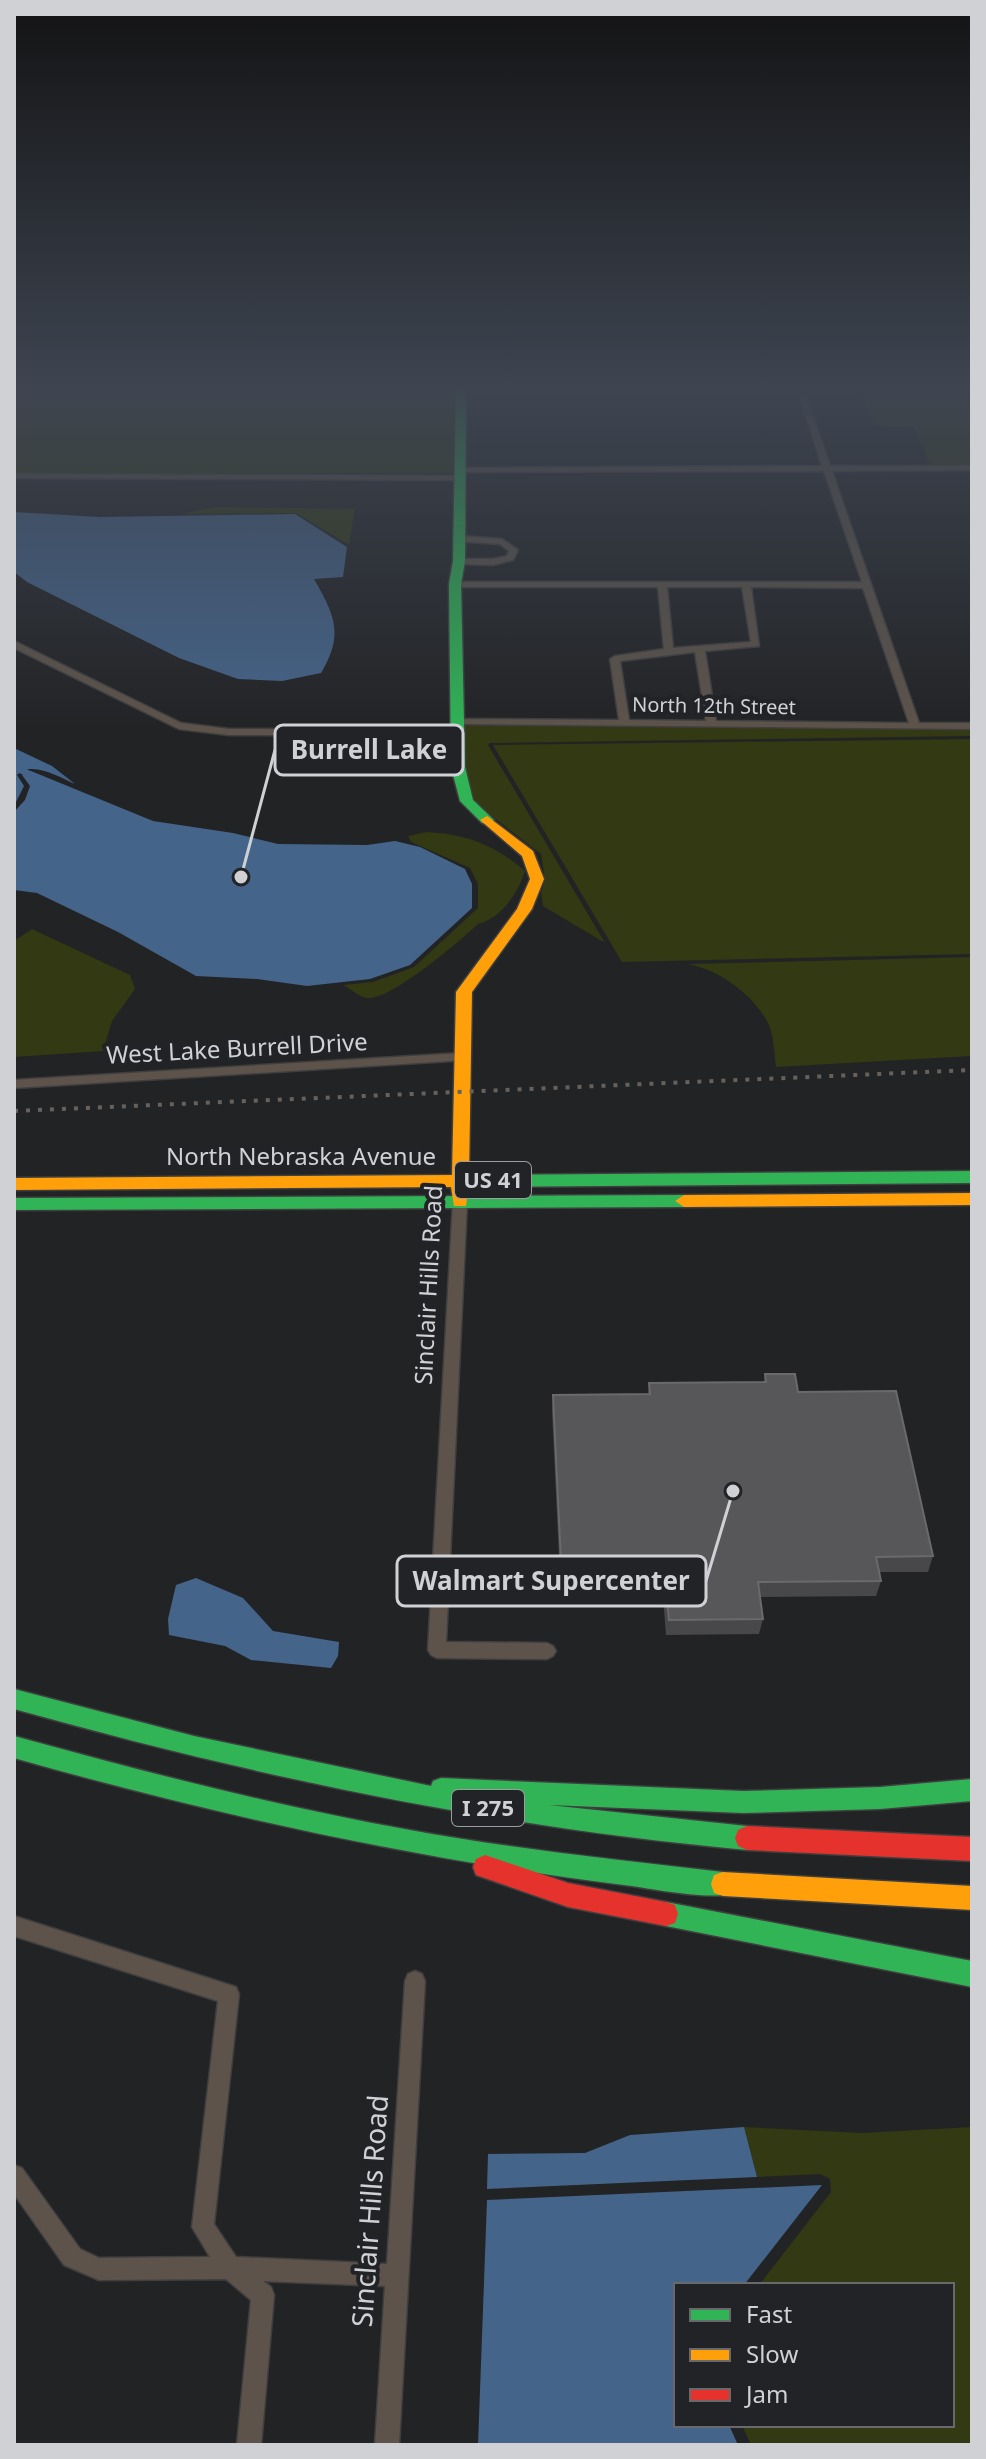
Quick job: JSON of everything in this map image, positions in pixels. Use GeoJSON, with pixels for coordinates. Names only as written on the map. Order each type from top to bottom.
{"type":"FeatureCollection","features":[{"type":"Feature","properties":{"kind":"main road","name":"Sinclair Hills Road"},"geometry":{"type":"LineString","coordinates":[[460,504],[459,561],[455,584],[459,777],[469,804],[525,850],[534,863],[539,881],[533,896],[479,961],[464,992],[460,1202]]}},
{"type":"Feature","properties":{"kind":"main road"},"geometry":{"type":"LineString","coordinates":[[753,1199],[774,1191],[862,1191],[879,1184],[879,1177]]}},
{"type":"Feature","properties":{"kind":"main road","name":"North Nebraska Avenue"},"geometry":{"type":"LineString","coordinates":[[14,1184],[972,1177]]}},
{"type":"Feature","properties":{"kind":"main road"},"geometry":{"type":"LineString","coordinates":[[147,1204],[177,1193],[263,1191],[288,1188],[302,1181]]}},
{"type":"Feature","properties":{"kind":"main road"},"geometry":{"type":"LineString","coordinates":[[14,1194],[100,1193],[113,1189],[118,1183]]}},
{"type":"Feature","properties":{"kind":"main road","name":"North Nebraska Avenue"},"geometry":{"type":"LineString","coordinates":[[14,1204],[972,1199]]}},
{"type":"Feature","properties":{"kind":"main road","name":"I 275"},"geometry":{"type":"LineString","coordinates":[[14,1699],[193,1749],[381,1791],[619,1827],[703,1835],[972,1849]]}},
{"type":"Feature","properties":{"kind":"main road","name":"I 275"},"geometry":{"type":"LineString","coordinates":[[14,1747],[233,1807],[421,1845],[700,1883],[773,1890],[972,1898]]}},
{"type":"Feature","properties":{"kind":"main road"},"geometry":{"type":"LineString","coordinates":[[381,1791],[483,1788],[604,1798],[742,1803],[882,1798],[972,1790]]}},
{"type":"Feature","properties":{"kind":"main road"},"geometry":{"type":"LineString","coordinates":[[421,1845],[568,1895],[972,1974]]}},
{"type":"Feature","properties":{"kind":"street"},"geometry":{"type":"LineString","coordinates":[[840,504],[915,726]]}},
{"type":"Feature","properties":{"kind":"street"},"geometry":{"type":"LineString","coordinates":[[459,539],[502,542],[514,550],[510,558],[493,562],[459,561]]}},
{"type":"Feature","properties":{"kind":"street"},"geometry":{"type":"LineString","coordinates":[[455,584],[867,585]]}},
{"type":"Feature","properties":{"kind":"street"},"geometry":{"type":"LineString","coordinates":[[662,585],[669,651]]}},
{"type":"Feature","properties":{"kind":"street"},"geometry":{"type":"LineString","coordinates":[[624,723],[615,659],[756,644],[746,585]]}},
{"type":"Feature","properties":{"kind":"street","name":"North 12th Street"},"geometry":{"type":"LineString","coordinates":[[14,644],[179,726],[229,732],[624,723],[972,726]]}},
{"type":"Feature","properties":{"kind":"street"},"geometry":{"type":"LineString","coordinates":[[700,651],[711,724]]}},
{"type":"Feature","properties":{"kind":"street","name":"West Lake Burrell Drive"},"geometry":{"type":"LineString","coordinates":[[14,1084],[462,1057]]}},
{"type":"Feature","properties":{"kind":"street","name":"Sinclair Hills Road"},"geometry":{"type":"LineString","coordinates":[[460,1202],[437,1650],[547,1651]]}},
{"type":"Feature","properties":{"kind":"street"},"geometry":{"type":"LineString","coordinates":[[14,1926],[229,1994],[203,2227],[230,2268],[263,2295],[249,2445]]}},
{"type":"Feature","properties":{"kind":"street","name":"Sinclair Hills Road"},"geometry":{"type":"LineString","coordinates":[[387,2445],[415,1981]]}},
{"type":"Feature","properties":{"kind":"street"},"geometry":{"type":"LineString","coordinates":[[14,2176],[72,2257],[99,2269],[230,2268],[395,2275]]}},
{"type":"Feature","properties":{"kind":"green space"},"geometry":{"type":"Polygon","coordinates":[[[215,507],[355,509],[349,545],[296,513],[181,514],[215,507]]]}},
{"type":"Feature","properties":{"kind":"green space"},"geometry":{"type":"Polygon","coordinates":[[[462,725],[972,729],[972,736],[490,743],[488,745],[605,943],[543,906],[541,893],[545,880],[541,854],[475,803],[464,770],[462,725]]]}},
{"type":"Feature","properties":{"kind":"green space"},"geometry":{"type":"Polygon","coordinates":[[[972,739],[972,954],[622,962],[493,745],[972,739]]]}},
{"type":"Feature","properties":{"kind":"green space"},"geometry":{"type":"Polygon","coordinates":[[[426,832],[479,842],[525,871],[522,879],[502,910],[478,924],[426,967],[381,996],[363,997],[343,985],[373,982],[414,967],[478,908],[478,884],[470,868],[411,842],[408,836],[426,832]]]}},
{"type":"Feature","properties":{"kind":"green space"},"geometry":{"type":"Polygon","coordinates":[[[32,929],[130,975],[135,989],[112,1021],[103,1051],[14,1057],[14,941],[32,929]]]}},
{"type":"Feature","properties":{"kind":"green space"},"geometry":{"type":"Polygon","coordinates":[[[972,957],[972,1056],[776,1067],[770,1028],[754,1002],[723,978],[688,964],[972,957]]]}},
{"type":"Feature","properties":{"kind":"green space"},"geometry":{"type":"Polygon","coordinates":[[[744,2127],[862,2133],[972,2127],[972,2445],[751,2445],[743,2427],[954,2427],[954,2283],[761,2283],[831,2192],[830,2179],[820,2174],[757,2177],[744,2127]]]}},
{"type":"Feature","properties":{"kind":"water"},"geometry":{"type":"Polygon","coordinates":[[[14,512],[100,517],[295,514],[347,547],[343,577],[314,579],[334,625],[333,647],[328,659],[321,673],[282,681],[238,679],[179,658],[27,582],[14,572],[14,512]]]}},
{"type":"Feature","properties":{"kind":"water"},"geometry":{"type":"Polygon","coordinates":[[[14,748],[52,766],[75,784],[38,769],[23,771],[17,775],[24,786],[14,806],[14,748]]]}},
{"type":"Feature","properties":{"kind":"water"},"geometry":{"type":"Polygon","coordinates":[[[31,771],[153,821],[233,833],[278,844],[367,845],[395,841],[420,847],[465,869],[472,884],[472,908],[410,965],[370,979],[307,986],[257,979],[196,976],[118,932],[37,893],[14,890],[14,812],[25,800],[30,786],[22,775],[31,771]]]}},
{"type":"Feature","properties":{"kind":"water"},"geometry":{"type":"Polygon","coordinates":[[[196,1578],[243,1598],[273,1631],[339,1642],[338,1656],[331,1668],[251,1660],[225,1646],[169,1635],[168,1619],[176,1585],[196,1578]]]}},
{"type":"Feature","properties":{"kind":"water"},"geometry":{"type":"Polygon","coordinates":[[[744,2127],[757,2177],[487,2189],[488,2154],[585,2153],[630,2135],[744,2127]]]}},
{"type":"Feature","properties":{"kind":"water"},"geometry":{"type":"Polygon","coordinates":[[[822,2185],[746,2283],[674,2283],[674,2427],[730,2427],[738,2445],[478,2445],[487,2200],[822,2185]]]}},
{"type":"Feature","properties":{"kind":"building"},"geometry":{"type":"Polygon","coordinates":[[[765,1374],[795,1374],[798,1392],[896,1391],[933,1556],[876,1557],[881,1581],[758,1582],[763,1619],[669,1620],[665,1581],[562,1582],[553,1395],[650,1394],[649,1383],[766,1382],[765,1374]]]}},
{"type":"Feature","properties":{"kind":"waterway"},"geometry":{"type":"LineString","coordinates":[[14,766],[26,772]]}},
{"type":"Feature","properties":{"kind":"railway"},"geometry":{"type":"LineString","coordinates":[[14,1111],[972,1070]]}},
{"type":"Feature","properties":{"kind":"traffic: fast"},"geometry":{"type":"LineString","coordinates":[[460,504],[459,561],[455,584],[458,767],[467,801],[487,820]]}},
{"type":"Feature","properties":{"kind":"traffic: fast"},"geometry":{"type":"LineString","coordinates":[[464,1181],[972,1177]]}},
{"type":"Feature","properties":{"kind":"traffic: fast"},"geometry":{"type":"LineString","coordinates":[[14,1204],[684,1201]]}},
{"type":"Feature","properties":{"kind":"traffic: fast"},"geometry":{"type":"LineString","coordinates":[[14,1699],[194,1747],[377,1787],[561,1818],[747,1838]]}},
{"type":"Feature","properties":{"kind":"traffic: fast"},"geometry":{"type":"LineString","coordinates":[[14,1747],[190,1794],[368,1834],[589,1869],[723,1884]]}},
{"type":"Feature","properties":{"kind":"traffic: fast"},"geometry":{"type":"LineString","coordinates":[[441,1789],[743,1802],[880,1798],[972,1790]]}},
{"type":"Feature","properties":{"kind":"traffic: fast"},"geometry":{"type":"LineString","coordinates":[[666,1914],[972,1974]]}},
{"type":"Feature","properties":{"kind":"traffic: slow"},"geometry":{"type":"LineString","coordinates":[[460,1202],[464,992],[482,963],[515,923],[532,895],[537,879],[528,854],[487,820]]}},
{"type":"Feature","properties":{"kind":"traffic: slow"},"geometry":{"type":"LineString","coordinates":[[14,1184],[464,1181]]}},
{"type":"Feature","properties":{"kind":"traffic: slow"},"geometry":{"type":"LineString","coordinates":[[684,1201],[972,1199]]}},
{"type":"Feature","properties":{"kind":"traffic: slow"},"geometry":{"type":"LineString","coordinates":[[723,1884],[972,1898]]}},
{"type":"Feature","properties":{"kind":"traffic: jam"},"geometry":{"type":"LineString","coordinates":[[747,1838],[972,1849]]}},
{"type":"Feature","properties":{"kind":"traffic: jam"},"geometry":{"type":"LineString","coordinates":[[485,1867],[568,1895],[666,1914]]}},
{"type":"Feature","properties":{"kind":"place","name":"Burrell Lake"},"geometry":{"type":"Point","coordinates":[241,877]}},
{"type":"Feature","properties":{"kind":"place","name":"Walmart Supercenter"},"geometry":{"type":"Point","coordinates":[733,1491]}}]}
